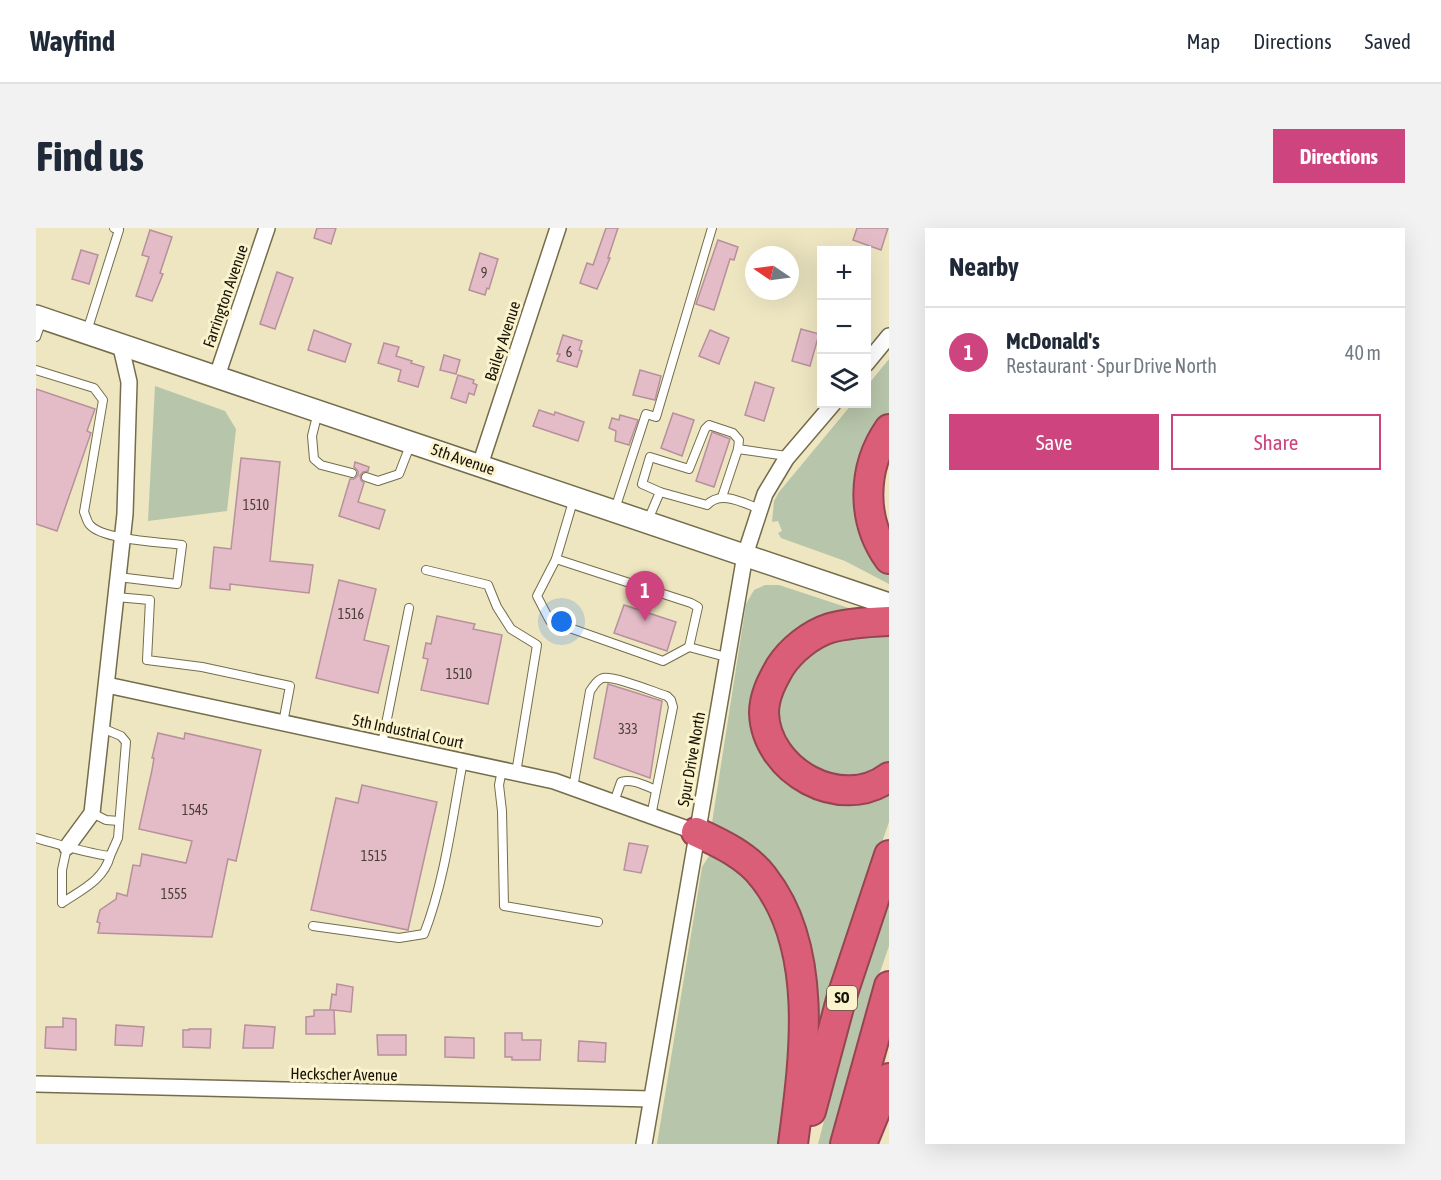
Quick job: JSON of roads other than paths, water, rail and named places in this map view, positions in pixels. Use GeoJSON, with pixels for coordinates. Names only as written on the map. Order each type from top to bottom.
{"type":"FeatureCollection","features":[{"type":"Feature","properties":{"kind":"highway"},"geometry":{"type":"LineString","coordinates":[[889,429],[879,443],[869,473],[868,503],[874,532],[889,559]]}},
{"type":"Feature","properties":{"kind":"highway"},"geometry":{"type":"LineString","coordinates":[[889,621],[856,623],[829,629],[804,642],[784,661],[769,685],[764,714],[771,740],[783,761],[799,776],[819,785],[839,790],[863,789],[889,777]]}},
{"type":"Feature","properties":{"kind":"highway"},"geometry":{"type":"LineString","coordinates":[[696,832],[720,843],[743,858],[764,877],[782,906],[795,941],[802,980],[804,1032],[801,1086],[793,1144]]}},
{"type":"Feature","properties":{"kind":"highway","name":"SO"},"geometry":{"type":"LineString","coordinates":[[804,1144],[842,996],[889,855]]}},
{"type":"Feature","properties":{"kind":"highway","name":"SO"},"geometry":{"type":"LineString","coordinates":[[846,1144],[889,986]]}},
{"type":"Feature","properties":{"kind":"highway"},"geometry":{"type":"LineString","coordinates":[[862,1144],[889,1078]]}},
{"type":"Feature","properties":{"kind":"main road","name":"5th Avenue"},"geometry":{"type":"LineString","coordinates":[[38,324],[86,332],[120,343],[889,604]]}},
{"type":"Feature","properties":{"kind":"street","name":"Farrington Avenue"},"geometry":{"type":"LineString","coordinates":[[217,376],[267,228]]}},
{"type":"Feature","properties":{"kind":"street","name":"Bailey Avenue"},"geometry":{"type":"LineString","coordinates":[[480,465],[558,228]]}},
{"type":"Feature","properties":{"kind":"street"},"geometry":{"type":"LineString","coordinates":[[871,359],[889,336]]}},
{"type":"Feature","properties":{"kind":"street"},"geometry":{"type":"LineString","coordinates":[[68,847],[92,813],[123,538],[129,382],[120,343]]}},
{"type":"Feature","properties":{"kind":"street","name":"Spur Drive North"},"geometry":{"type":"LineString","coordinates":[[644,1144],[745,555],[765,494],[788,456],[830,408]]}},
{"type":"Feature","properties":{"kind":"street","name":"5th Industrial Court"},"geometry":{"type":"LineString","coordinates":[[107,685],[554,781],[696,832]]}},
{"type":"Feature","properties":{"kind":"street","name":"Heckscher Avenue"},"geometry":{"type":"LineString","coordinates":[[36,1084],[651,1100]]}},
{"type":"Feature","properties":{"kind":"lane"},"geometry":{"type":"LineString","coordinates":[[86,332],[119,230],[114,228]]}},
{"type":"Feature","properties":{"kind":"lane"},"geometry":{"type":"LineString","coordinates":[[615,511],[646,414],[656,417],[712,228]]}},
{"type":"Feature","properties":{"kind":"lane"},"geometry":{"type":"LineString","coordinates":[[36,370],[94,388],[103,400],[84,512],[89,524],[97,530],[123,538],[182,544],[177,584],[118,577]]}},
{"type":"Feature","properties":{"kind":"lane"},"geometry":{"type":"LineString","coordinates":[[319,410],[312,436],[314,459],[321,465],[352,473]]}},
{"type":"Feature","properties":{"kind":"lane"},"geometry":{"type":"LineString","coordinates":[[722,497],[738,449],[739,440],[733,433],[709,425],[705,429],[689,469],[650,457],[642,484],[660,492],[707,505],[712,499],[722,497],[760,509]]}},
{"type":"Feature","properties":{"kind":"lane"},"geometry":{"type":"LineString","coordinates":[[366,477],[378,481],[399,474],[412,442]]}},
{"type":"Feature","properties":{"kind":"lane"},"geometry":{"type":"LineString","coordinates":[[738,449],[788,456]]}},
{"type":"Feature","properties":{"kind":"lane"},"geometry":{"type":"LineString","coordinates":[[648,522],[660,492]]}},
{"type":"Feature","properties":{"kind":"lane"},"geometry":{"type":"LineString","coordinates":[[575,497],[556,559],[537,596],[550,621],[663,661],[689,647],[726,657]]}},
{"type":"Feature","properties":{"kind":"lane"},"geometry":{"type":"LineString","coordinates":[[556,559],[698,607],[689,647]]}},
{"type":"Feature","properties":{"kind":"lane"},"geometry":{"type":"LineString","coordinates":[[426,570],[488,585],[497,607],[511,629],[537,645],[509,771],[499,785],[502,811],[504,906],[598,922]]}},
{"type":"Feature","properties":{"kind":"lane"},"geometry":{"type":"LineString","coordinates":[[116,597],[150,600],[147,660],[202,667],[290,686],[283,723]]}},
{"type":"Feature","properties":{"kind":"lane"},"geometry":{"type":"LineString","coordinates":[[382,744],[409,608]]}},
{"type":"Feature","properties":{"kind":"lane"},"geometry":{"type":"LineString","coordinates":[[573,788],[590,691],[596,682],[603,678],[624,682],[667,696],[673,707],[651,816]]}},
{"type":"Feature","properties":{"kind":"lane"},"geometry":{"type":"LineString","coordinates":[[68,847],[62,870],[62,903],[92,883],[107,868],[118,838],[126,742],[121,736],[102,728]]}},
{"type":"Feature","properties":{"kind":"lane"},"geometry":{"type":"LineString","coordinates":[[313,926],[399,938],[424,934],[432,914],[441,875],[463,761]]}},
{"type":"Feature","properties":{"kind":"lane"},"geometry":{"type":"LineString","coordinates":[[614,802],[621,783],[624,781],[630,780],[656,790]]}},
{"type":"Feature","properties":{"kind":"lane"},"geometry":{"type":"LineString","coordinates":[[92,813],[119,821]]}},
{"type":"Feature","properties":{"kind":"lane"},"geometry":{"type":"LineString","coordinates":[[36,838],[84,852],[110,856]]}},
{"type":"Feature","properties":{"kind":"place","name":"McDonald's"},"geometry":{"type":"Point","coordinates":[645,621]}}]}
